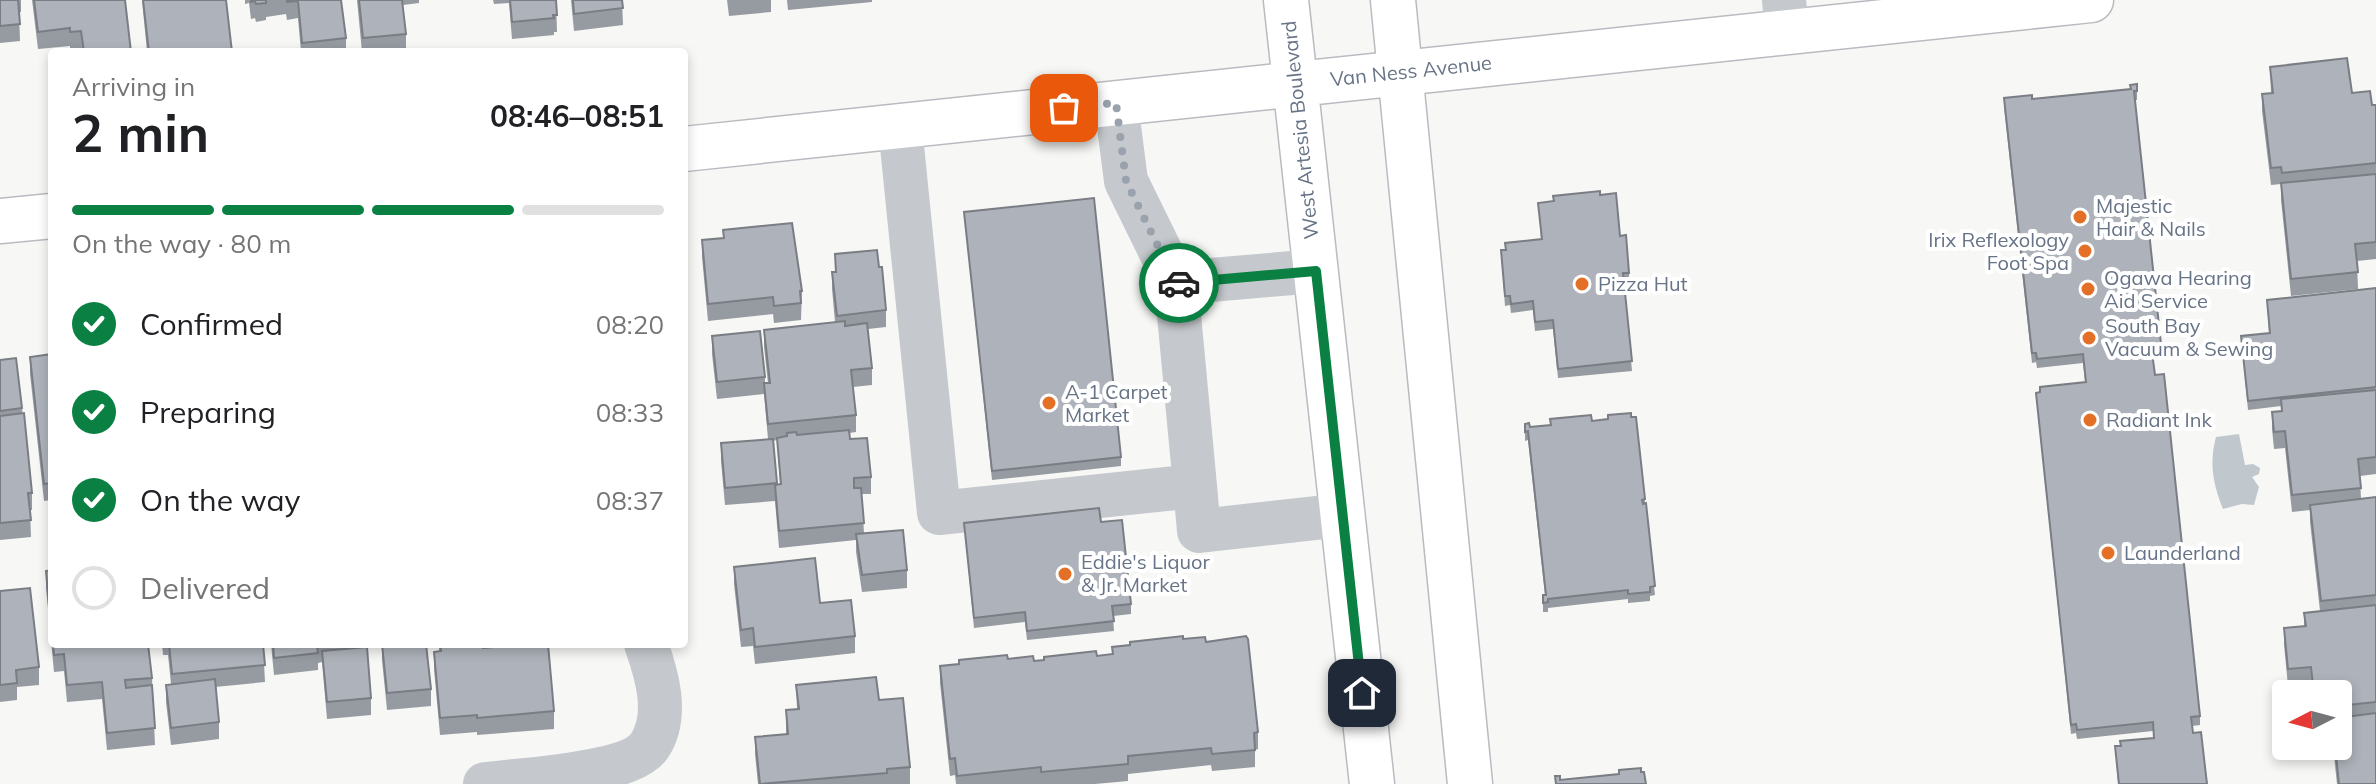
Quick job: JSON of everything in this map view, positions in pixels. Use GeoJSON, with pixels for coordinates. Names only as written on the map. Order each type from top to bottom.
{"type":"FeatureCollection","features":[{"type":"Feature","properties":{"kind":"main road","name":"West Artesia Boulevard"},"geometry":{"type":"LineString","coordinates":[[1286,0],[1372,784]]}},
{"type":"Feature","properties":{"kind":"main road"},"geometry":{"type":"LineString","coordinates":[[1393,0],[1470,784]]}},
{"type":"Feature","properties":{"kind":"main road","name":"Van Ness Avenue"},"geometry":{"type":"LineString","coordinates":[[688,149],[1399,73],[1786,16],[2065,1]]}},
{"type":"Feature","properties":{"kind":"main road"},"geometry":{"type":"LineString","coordinates":[[0,221],[48,216]]}},
{"type":"Feature","properties":{"kind":"street"},"geometry":{"type":"LineString","coordinates":[[1116,103],[1126,181],[1176,283],[1199,531],[1343,515]]}},
{"type":"Feature","properties":{"kind":"street"},"geometry":{"type":"LineString","coordinates":[[900,126],[939,513],[1195,486]]}},
{"type":"Feature","properties":{"kind":"street"},"geometry":{"type":"LineString","coordinates":[[1176,283],[1316,271]]}},
{"type":"Feature","properties":{"kind":"street"},"geometry":{"type":"LineString","coordinates":[[485,784],[596,771],[626,762],[649,747],[660,718],[657,675],[647,648]]}},
{"type":"Feature","properties":{"kind":"shaded area"},"geometry":{"type":"Polygon","coordinates":[[[2239,434],[2245,465],[2253,464],[2260,468],[2259,474],[2252,477],[2259,487],[2254,505],[2242,504],[2223,509],[2213,473],[2216,437],[2239,434]]]}},
{"type":"Feature","properties":{"kind":"building"},"geometry":{"type":"Polygon","coordinates":[[[0,0],[18,0],[20,24],[0,26],[0,0]]]}},
{"type":"Feature","properties":{"kind":"building"},"geometry":{"type":"Polygon","coordinates":[[[34,0],[125,0],[131,48],[83,48],[81,31],[70,32],[70,28],[38,32],[34,0]]]}},
{"type":"Feature","properties":{"kind":"building"},"geometry":{"type":"Polygon","coordinates":[[[143,0],[226,0],[232,48],[149,48],[143,0]]]}},
{"type":"Feature","properties":{"kind":"building"},"geometry":{"type":"Polygon","coordinates":[[[251,0],[266,0],[266,3],[256,4],[251,0]]]}},
{"type":"Feature","properties":{"kind":"building"},"geometry":{"type":"Polygon","coordinates":[[[287,0],[341,0],[346,38],[302,43],[298,1],[287,0]]]}},
{"type":"Feature","properties":{"kind":"building"},"geometry":{"type":"Polygon","coordinates":[[[359,0],[402,0],[406,34],[363,38],[359,0]]]}},
{"type":"Feature","properties":{"kind":"building"},"geometry":{"type":"Polygon","coordinates":[[[510,0],[556,0],[557,15],[553,15],[554,18],[512,22],[510,0]]]}},
{"type":"Feature","properties":{"kind":"building"},"geometry":{"type":"Polygon","coordinates":[[[573,0],[622,0],[623,8],[574,14],[573,0]]]}},
{"type":"Feature","properties":{"kind":"building"},"geometry":{"type":"Polygon","coordinates":[[[2347,58],[2352,93],[2370,91],[2372,105],[2376,105],[2376,163],[2282,173],[2281,167],[2271,168],[2262,94],[2273,93],[2270,67],[2347,58]]]}},
{"type":"Feature","properties":{"kind":"building"},"geometry":{"type":"Polygon","coordinates":[[[2137,84],[2137,91],[2134,91],[2161,344],[2151,345],[2155,375],[2164,374],[2200,716],[2191,717],[2193,733],[2201,732],[2207,784],[2119,784],[2115,746],[2121,746],[2120,741],[2154,738],[2153,722],[2077,730],[2076,724],[2071,725],[2036,393],[2040,392],[2040,387],[2086,382],[2083,354],[2037,359],[2036,353],[2032,353],[2004,98],[2032,95],[2032,99],[2131,89],[2130,85],[2137,84]]]}},
{"type":"Feature","properties":{"kind":"building"},"geometry":{"type":"Polygon","coordinates":[[[2376,174],[2376,242],[2355,244],[2358,272],[2291,279],[2281,183],[2376,174]]]}},
{"type":"Feature","properties":{"kind":"building"},"geometry":{"type":"Polygon","coordinates":[[[1600,191],[1600,195],[1616,193],[1620,236],[1626,235],[1629,273],[1623,273],[1632,361],[1558,369],[1553,320],[1535,322],[1533,301],[1511,304],[1510,296],[1505,296],[1501,250],[1506,250],[1505,243],[1542,239],[1538,203],[1554,201],[1553,196],[1600,191]]]}},
{"type":"Feature","properties":{"kind":"building"},"geometry":{"type":"Polygon","coordinates":[[[1094,198],[1121,457],[992,471],[964,212],[1094,198]]]}},
{"type":"Feature","properties":{"kind":"building"},"geometry":{"type":"Polygon","coordinates":[[[792,223],[801,303],[774,306],[773,297],[708,304],[702,240],[724,238],[723,230],[792,223]]]}},
{"type":"Feature","properties":{"kind":"building"},"geometry":{"type":"Polygon","coordinates":[[[877,250],[879,267],[882,267],[886,310],[837,316],[832,272],[836,272],[835,254],[877,250]]]}},
{"type":"Feature","properties":{"kind":"building"},"geometry":{"type":"Polygon","coordinates":[[[2376,288],[2376,387],[2248,401],[2241,336],[2270,333],[2267,300],[2376,288]]]}},
{"type":"Feature","properties":{"kind":"building"},"geometry":{"type":"Polygon","coordinates":[[[845,321],[845,326],[867,323],[872,368],[851,370],[856,415],[768,424],[764,383],[770,383],[764,330],[845,321]]]}},
{"type":"Feature","properties":{"kind":"building"},"geometry":{"type":"Polygon","coordinates":[[[760,331],[765,377],[717,382],[712,336],[760,331]]]}},
{"type":"Feature","properties":{"kind":"building"},"geometry":{"type":"Polygon","coordinates":[[[48,355],[48,484],[44,484],[30,357],[48,355]]]}},
{"type":"Feature","properties":{"kind":"building"},"geometry":{"type":"Polygon","coordinates":[[[16,358],[22,408],[0,411],[0,360],[16,358]]]}},
{"type":"Feature","properties":{"kind":"building"},"geometry":{"type":"Polygon","coordinates":[[[2376,390],[2376,457],[2358,459],[2361,488],[2292,495],[2285,431],[2274,432],[2272,412],[2282,411],[2281,399],[2376,390]]]}},
{"type":"Feature","properties":{"kind":"building"},"geometry":{"type":"Polygon","coordinates":[[[24,413],[32,493],[28,493],[31,520],[0,523],[0,416],[24,413]]]}},
{"type":"Feature","properties":{"kind":"building"},"geometry":{"type":"Polygon","coordinates":[[[1631,413],[1631,417],[1636,417],[1645,499],[1642,500],[1643,504],[1646,503],[1655,586],[1650,587],[1650,592],[1628,594],[1628,590],[1548,599],[1543,603],[1543,595],[1546,595],[1525,424],[1529,423],[1530,427],[1551,425],[1550,419],[1591,415],[1592,421],[1608,419],[1608,415],[1631,413]]]}},
{"type":"Feature","properties":{"kind":"building"},"geometry":{"type":"Polygon","coordinates":[[[849,430],[850,439],[867,438],[871,477],[854,478],[854,488],[861,488],[864,523],[779,531],[775,485],[781,484],[777,438],[796,432],[797,435],[849,430]]]}},
{"type":"Feature","properties":{"kind":"building"},"geometry":{"type":"Polygon","coordinates":[[[773,439],[777,483],[725,488],[721,443],[773,439]]]}},
{"type":"Feature","properties":{"kind":"building"},"geometry":{"type":"Polygon","coordinates":[[[2376,497],[2376,595],[2321,601],[2310,505],[2376,497]]]}},
{"type":"Feature","properties":{"kind":"building"},"geometry":{"type":"Polygon","coordinates":[[[1099,508],[1101,522],[1122,520],[1131,604],[1112,606],[1114,621],[1027,631],[1025,612],[974,618],[964,523],[1099,508]]]}},
{"type":"Feature","properties":{"kind":"building"},"geometry":{"type":"Polygon","coordinates":[[[903,530],[907,570],[862,575],[856,534],[903,530]]]}},
{"type":"Feature","properties":{"kind":"building"},"geometry":{"type":"Polygon","coordinates":[[[815,558],[820,603],[851,600],[855,636],[755,647],[753,628],[741,630],[734,567],[815,558]]]}},
{"type":"Feature","properties":{"kind":"building"},"geometry":{"type":"Polygon","coordinates":[[[30,588],[39,667],[16,670],[17,683],[0,685],[0,591],[30,588]]]}},
{"type":"Feature","properties":{"kind":"building"},"geometry":{"type":"Polygon","coordinates":[[[2376,605],[2376,702],[2352,705],[2352,680],[2312,680],[2311,667],[2288,669],[2284,628],[2306,626],[2304,613],[2376,605]]]}},
{"type":"Feature","properties":{"kind":"building"},"geometry":{"type":"Polygon","coordinates":[[[1183,636],[1183,639],[1205,637],[1206,642],[1246,636],[1248,639],[1258,732],[1254,733],[1255,750],[1212,754],[1211,748],[1128,756],[1128,764],[1041,772],[1041,767],[957,776],[955,758],[950,759],[940,666],[959,664],[959,660],[1007,655],[1008,659],[1033,656],[1034,661],[1096,651],[1097,656],[1113,654],[1112,647],[1130,645],[1130,642],[1183,636]]]}},
{"type":"Feature","properties":{"kind":"building"},"geometry":{"type":"Polygon","coordinates":[[[53,648],[148,648],[152,678],[125,680],[126,688],[152,685],[155,728],[107,733],[102,682],[67,685],[64,654],[54,655],[53,648]]]}},
{"type":"Feature","properties":{"kind":"building"},"geometry":{"type":"Polygon","coordinates":[[[169,648],[263,648],[265,665],[172,674],[169,648]]]}},
{"type":"Feature","properties":{"kind":"building"},"geometry":{"type":"Polygon","coordinates":[[[273,648],[317,648],[318,653],[274,658],[273,648]]]}},
{"type":"Feature","properties":{"kind":"building"},"geometry":{"type":"Polygon","coordinates":[[[367,648],[371,698],[327,702],[322,651],[367,648]]]}},
{"type":"Feature","properties":{"kind":"building"},"geometry":{"type":"Polygon","coordinates":[[[382,648],[426,648],[431,689],[387,693],[382,648]]]}},
{"type":"Feature","properties":{"kind":"building"},"geometry":{"type":"Polygon","coordinates":[[[441,648],[548,648],[554,711],[440,718],[434,652],[441,651],[441,648]]]}},
{"type":"Feature","properties":{"kind":"building"},"geometry":{"type":"Polygon","coordinates":[[[876,677],[879,700],[903,698],[910,767],[887,769],[887,773],[760,784],[755,737],[788,734],[786,710],[799,709],[796,685],[876,677]]]}},
{"type":"Feature","properties":{"kind":"building"},"geometry":{"type":"Polygon","coordinates":[[[215,679],[219,722],[171,728],[166,685],[215,679]]]}},
{"type":"Feature","properties":{"kind":"building"},"geometry":{"type":"Polygon","coordinates":[[[2376,713],[2376,784],[2339,784],[2336,760],[2352,760],[2352,716],[2376,713]]]}},
{"type":"Feature","properties":{"kind":"building"},"geometry":{"type":"Polygon","coordinates":[[[1641,768],[1646,784],[1556,784],[1555,776],[1560,776],[1560,780],[1619,774],[1619,770],[1641,768]]]}},
{"type":"Feature","properties":{"kind":"way so far"},"geometry":{"type":"LineString","coordinates":[[1064,108],[1116,103],[1126,181],[1176,283],[1179,283]]}},
{"type":"Feature","properties":{"kind":"place","name":"Majestic Hair & Nails"},"geometry":{"type":"Point","coordinates":[2080,217]}},
{"type":"Feature","properties":{"kind":"place","name":"Irix Reflexology Foot Spa"},"geometry":{"type":"Point","coordinates":[2085,251]}},
{"type":"Feature","properties":{"kind":"place","name":"Pizza Hut"},"geometry":{"type":"Point","coordinates":[1582,284]}},
{"type":"Feature","properties":{"kind":"place","name":"Ogawa Hearing Aid Service"},"geometry":{"type":"Point","coordinates":[2088,289]}},
{"type":"Feature","properties":{"kind":"place","name":"South Bay Vacuum & Sewing"},"geometry":{"type":"Point","coordinates":[2089,338]}},
{"type":"Feature","properties":{"kind":"place","name":"A-1 Carpet Market"},"geometry":{"type":"Point","coordinates":[1049,403]}},
{"type":"Feature","properties":{"kind":"place","name":"Radiant Ink"},"geometry":{"type":"Point","coordinates":[2090,420]}},
{"type":"Feature","properties":{"kind":"place","name":"Launderland"},"geometry":{"type":"Point","coordinates":[2108,553]}},
{"type":"Feature","properties":{"kind":"place","name":"Eddie's Liquor & Jr. Market"},"geometry":{"type":"Point","coordinates":[1065,574]}},
{"type":"Feature","properties":{"kind":"route"},"geometry":{"type":"LineString","coordinates":[[1179,283],[1316,271],[1362,693]]}}]}
